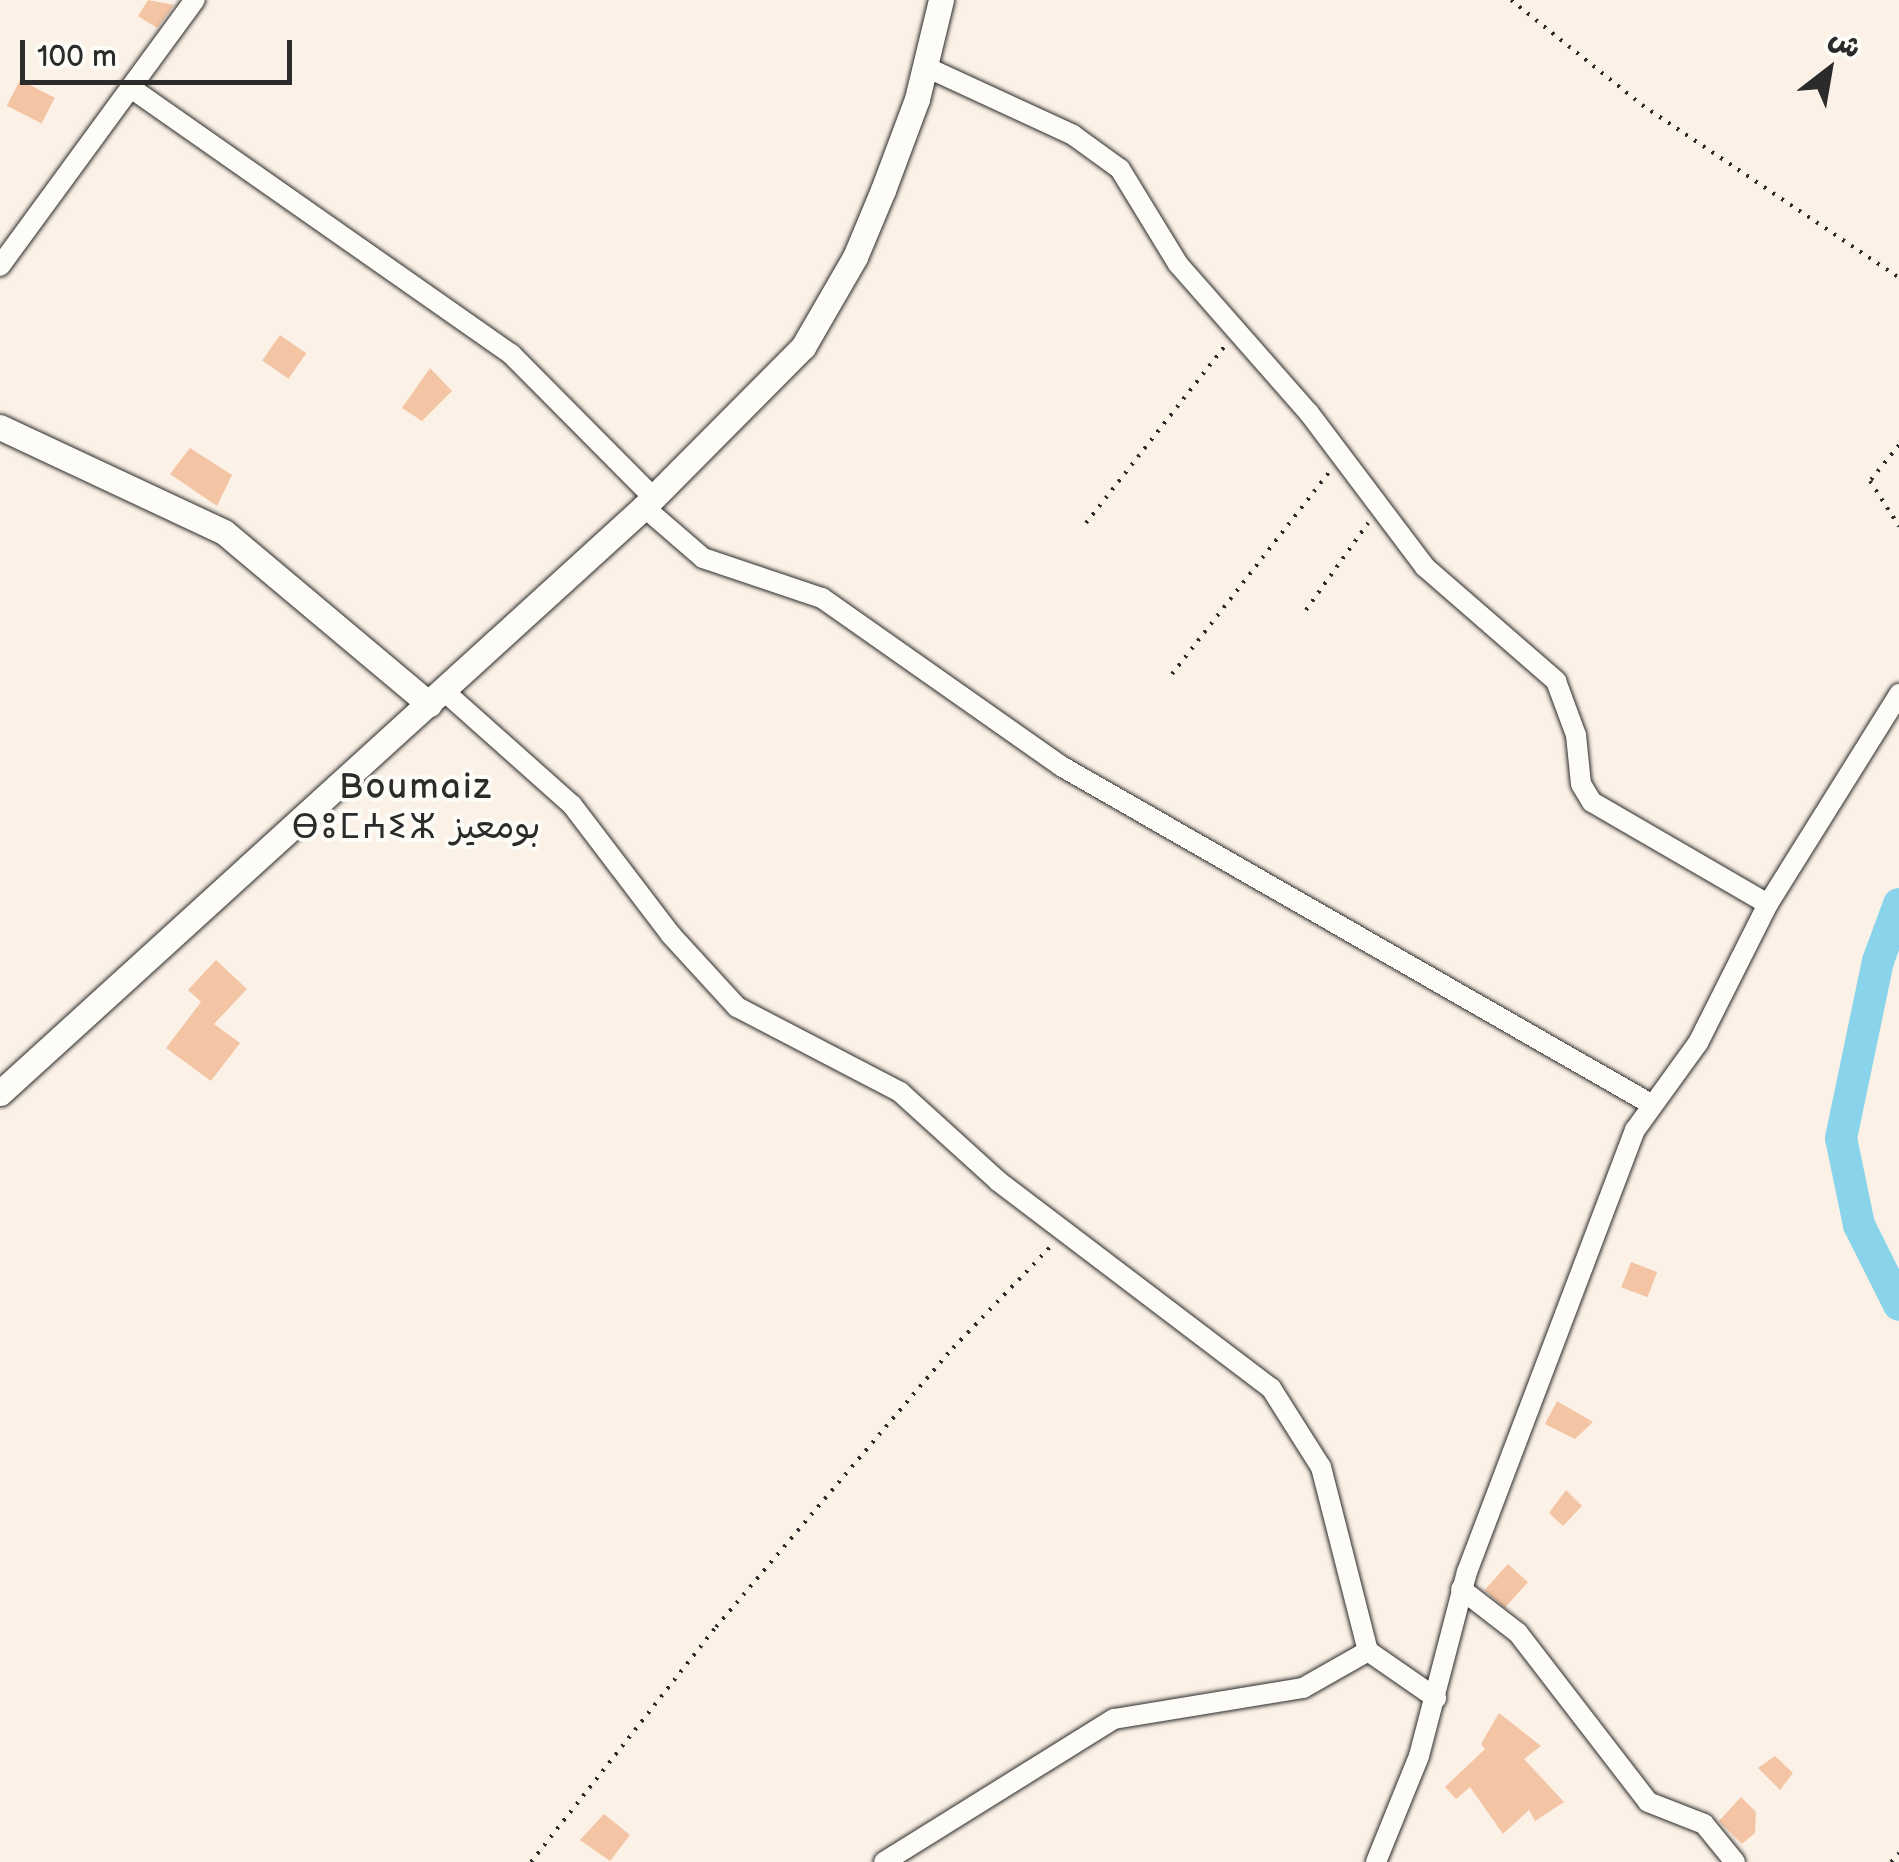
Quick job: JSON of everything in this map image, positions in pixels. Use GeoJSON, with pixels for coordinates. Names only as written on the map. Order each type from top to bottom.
{"type":"FeatureCollection","features":[{"type":"Feature","properties":{"kind":"street"},"geometry":{"type":"LineString","coordinates":[[0,266],[195,0]]}},
{"type":"Feature","properties":{"kind":"street"},"geometry":{"type":"LineString","coordinates":[[0,1093],[649,502],[812,332],[855,257],[926,66],[941,0]]}},
{"type":"Feature","properties":{"kind":"street"},"geometry":{"type":"LineString","coordinates":[[926,66],[1073,135],[1120,169],[1178,264],[1234,334],[1297,399],[1444,588],[1526,649],[1556,680],[1576,735],[1581,784],[1592,802],[1768,904]]}},
{"type":"Feature","properties":{"kind":"street"},"geometry":{"type":"LineString","coordinates":[[131,88],[511,354],[704,558],[822,598],[1061,766],[1651,1104]]}},
{"type":"Feature","properties":{"kind":"street"},"geometry":{"type":"LineString","coordinates":[[0,426],[224,532],[572,805],[671,934],[737,1007],[900,1092],[1065,1232],[1214,1343],[1290,1410],[1321,1466],[1368,1651],[1436,1698]]}},
{"type":"Feature","properties":{"kind":"street"},"geometry":{"type":"LineString","coordinates":[[1376,1862],[1404,1800],[1436,1698],[1461,1589],[1604,1208],[1651,1104],[1698,1043],[1768,904],[1899,694]]}},
{"type":"Feature","properties":{"kind":"street"},"geometry":{"type":"LineString","coordinates":[[1461,1589],[1518,1633],[1648,1802],[1704,1824],[1735,1862]]}},
{"type":"Feature","properties":{"kind":"street"},"geometry":{"type":"LineString","coordinates":[[884,1862],[1114,1719],[1303,1688],[1368,1651]]}},
{"type":"Feature","properties":{"kind":"path"},"geometry":{"type":"LineString","coordinates":[[1510,0],[1642,105],[1899,278]]}},
{"type":"Feature","properties":{"kind":"path"},"geometry":{"type":"LineString","coordinates":[[1086,524],[1234,334]]}},
{"type":"Feature","properties":{"kind":"path"},"geometry":{"type":"LineString","coordinates":[[1899,444],[1870,481],[1899,526]]}},
{"type":"Feature","properties":{"kind":"path"},"geometry":{"type":"LineString","coordinates":[[1172,674],[1340,458]]}},
{"type":"Feature","properties":{"kind":"path"},"geometry":{"type":"LineString","coordinates":[[1306,610],[1380,507]]}},
{"type":"Feature","properties":{"kind":"path"},"geometry":{"type":"LineString","coordinates":[[531,1862],[716,1627],[954,1348],[1065,1232]]}},
{"type":"Feature","properties":{"kind":"path"},"geometry":{"type":"LineString","coordinates":[[1891,1862],[1899,1852]]}},
{"type":"Feature","properties":{"kind":"building"},"geometry":{"type":"Polygon","coordinates":[[[148,0],[174,5],[157,28],[138,16],[148,0]]]}},
{"type":"Feature","properties":{"kind":"building"},"geometry":{"type":"Polygon","coordinates":[[[20,80],[55,98],[42,124],[7,106],[20,80]]]}},
{"type":"Feature","properties":{"kind":"building"},"geometry":{"type":"Polygon","coordinates":[[[280,335],[306,353],[288,379],[262,360],[280,335]]]}},
{"type":"Feature","properties":{"kind":"building"},"geometry":{"type":"Polygon","coordinates":[[[430,368],[452,391],[422,421],[402,408],[430,368]]]}},
{"type":"Feature","properties":{"kind":"building"},"geometry":{"type":"Polygon","coordinates":[[[190,448],[232,475],[217,506],[170,474],[190,448]]]}},
{"type":"Feature","properties":{"kind":"building"},"geometry":{"type":"Polygon","coordinates":[[[216,960],[247,989],[214,1024],[240,1043],[211,1081],[166,1048],[201,1002],[188,990],[216,960]]]}},
{"type":"Feature","properties":{"kind":"building"},"geometry":{"type":"Polygon","coordinates":[[[1631,1262],[1657,1272],[1647,1297],[1621,1287],[1631,1262]]]}},
{"type":"Feature","properties":{"kind":"building"},"geometry":{"type":"Polygon","coordinates":[[[1557,1401],[1593,1422],[1575,1439],[1545,1424],[1557,1401]]]}},
{"type":"Feature","properties":{"kind":"building"},"geometry":{"type":"Polygon","coordinates":[[[1566,1490],[1582,1506],[1563,1526],[1549,1513],[1566,1490]]]}},
{"type":"Feature","properties":{"kind":"building"},"geometry":{"type":"Polygon","coordinates":[[[1508,1564],[1528,1582],[1505,1608],[1485,1590],[1508,1564]]]}},
{"type":"Feature","properties":{"kind":"building"},"geometry":{"type":"Polygon","coordinates":[[[1499,1713],[1541,1746],[1524,1759],[1564,1802],[1535,1821],[1529,1810],[1503,1834],[1470,1787],[1456,1799],[1445,1787],[1485,1749],[1481,1744],[1499,1713]]]}},
{"type":"Feature","properties":{"kind":"building"},"geometry":{"type":"Polygon","coordinates":[[[1775,1756],[1793,1773],[1780,1790],[1758,1768],[1775,1756]]]}},
{"type":"Feature","properties":{"kind":"building"},"geometry":{"type":"Polygon","coordinates":[[[1741,1797],[1756,1812],[1755,1833],[1742,1844],[1719,1821],[1741,1797]]]}},
{"type":"Feature","properties":{"kind":"building"},"geometry":{"type":"Polygon","coordinates":[[[604,1814],[630,1835],[610,1861],[580,1840],[604,1814]]]}},
{"type":"Feature","properties":{"kind":"waterway"},"geometry":{"type":"LineString","coordinates":[[1899,904],[1878,961],[1841,1138],[1859,1225],[1899,1305]]}},
{"type":"Feature","properties":{"kind":"district","name":"Boumaiz ⴱⵓⵎⵄⵉⵣ بومعيز"},"geometry":{"type":"Point","coordinates":[416,808]}}]}
